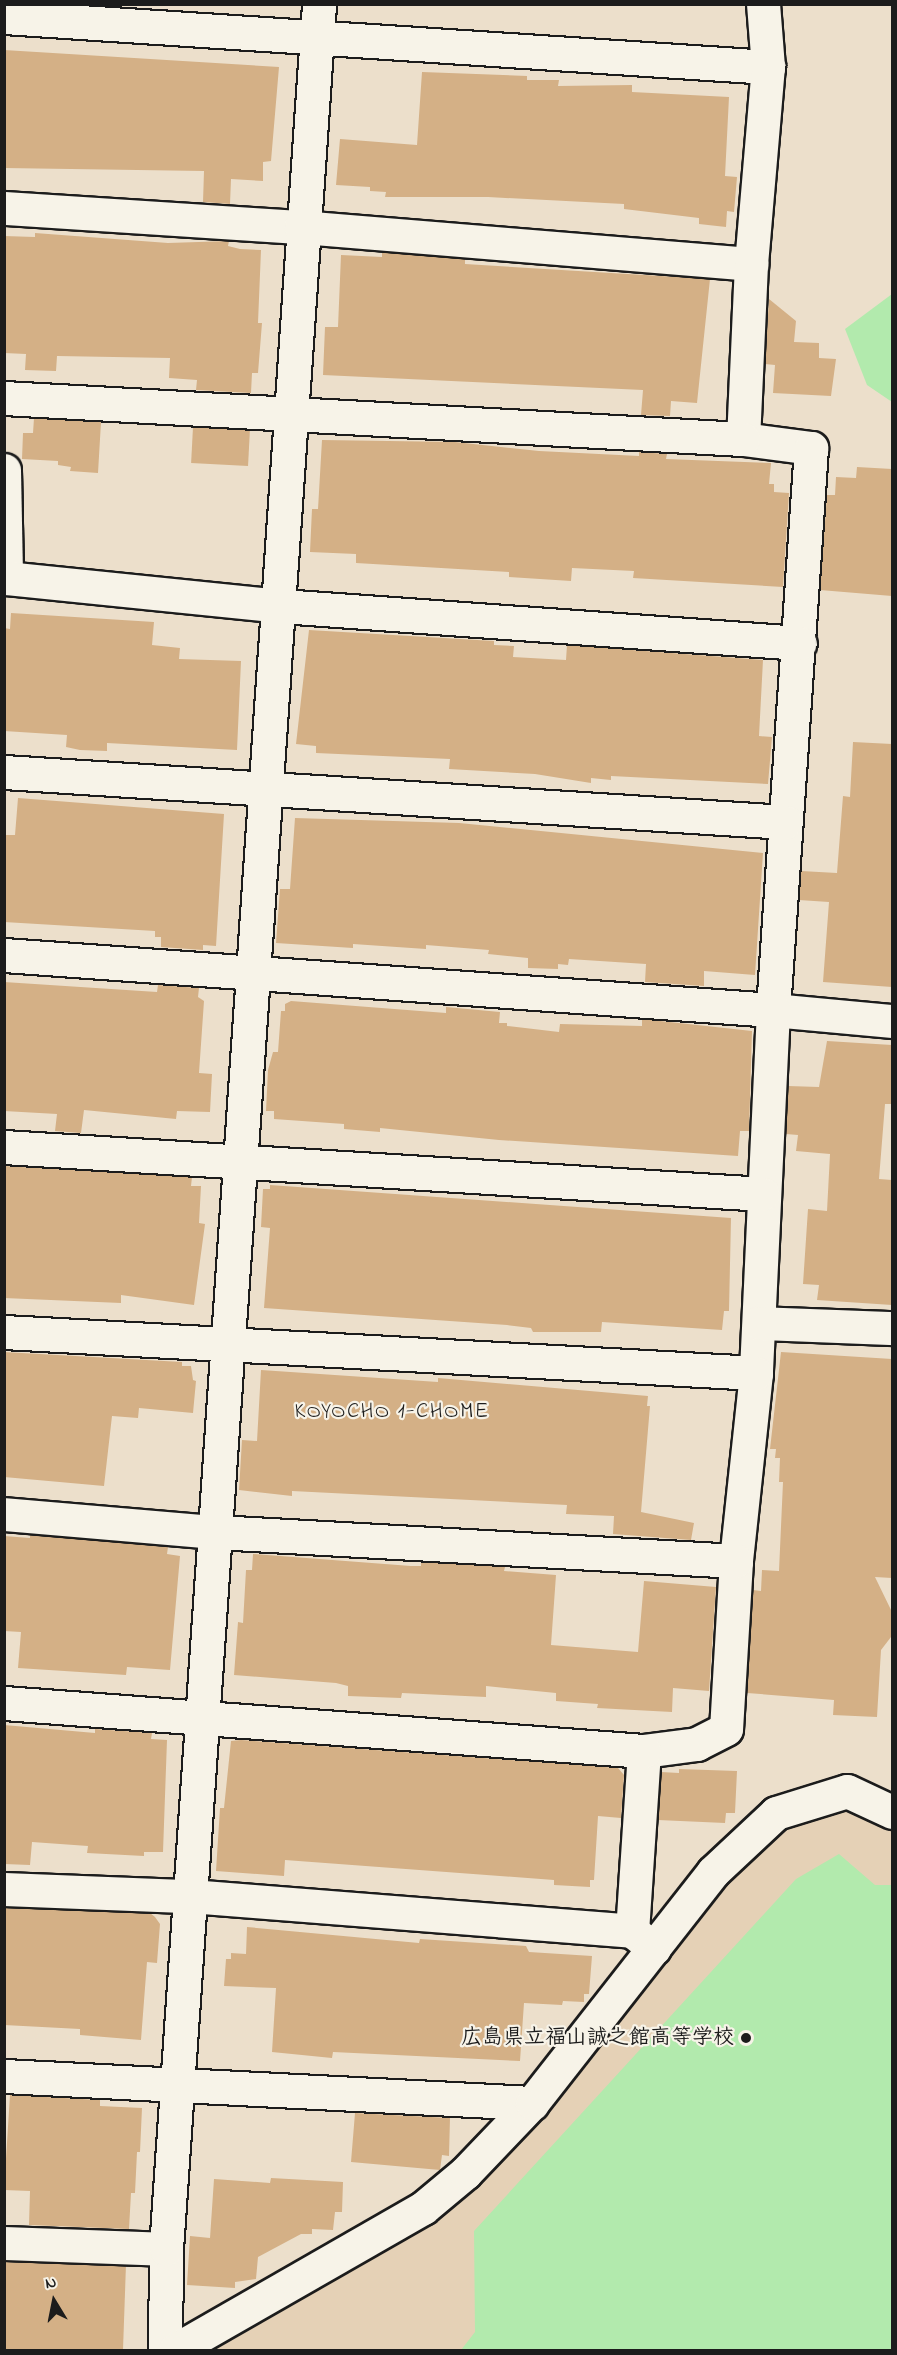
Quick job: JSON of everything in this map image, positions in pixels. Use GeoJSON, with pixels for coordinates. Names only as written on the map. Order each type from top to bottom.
{"type":"FeatureCollection","features":[{"type":"Feature","properties":{"kind":"street"},"geometry":{"type":"LineString","coordinates":[[165,2350],[166,2249],[190,1896],[205,1717],[240,1164],[269,788],[301,227],[319,4]]}},
{"type":"Feature","properties":{"kind":"street"},"geometry":{"type":"LineString","coordinates":[[743,439],[751,264],[768,67],[763,4]]}},
{"type":"Feature","properties":{"kind":"street"},"geometry":{"type":"LineString","coordinates":[[4,18],[768,67]]}},
{"type":"Feature","properties":{"kind":"street"},"geometry":{"type":"LineString","coordinates":[[4,208],[301,227],[751,264]]}},
{"type":"Feature","properties":{"kind":"street"},"geometry":{"type":"LineString","coordinates":[[4,398],[290,412],[743,439],[811,448],[800,643],[772,1010],[756,1373],[736,1561],[726,1729],[697,1744],[644,1751],[4,1702]]}},
{"type":"Feature","properties":{"kind":"street"},"geometry":{"type":"LineString","coordinates":[[4,470],[6,578],[281,606],[800,643]]}},
{"type":"Feature","properties":{"kind":"street"},"geometry":{"type":"LineString","coordinates":[[4,772],[785,822]]}},
{"type":"Feature","properties":{"kind":"street"},"geometry":{"type":"LineString","coordinates":[[4,955],[254,975],[772,1010],[892,1021]]}},
{"type":"Feature","properties":{"kind":"street"},"geometry":{"type":"LineString","coordinates":[[4,1147],[240,1164],[763,1194]]}},
{"type":"Feature","properties":{"kind":"street"},"geometry":{"type":"LineString","coordinates":[[759,1323],[892,1328]]}},
{"type":"Feature","properties":{"kind":"street"},"geometry":{"type":"LineString","coordinates":[[4,1332],[756,1373]]}},
{"type":"Feature","properties":{"kind":"street"},"geometry":{"type":"LineString","coordinates":[[4,1514],[216,1532],[736,1561]]}},
{"type":"Feature","properties":{"kind":"street"},"geometry":{"type":"LineString","coordinates":[[643,1939],[644,1751]]}},
{"type":"Feature","properties":{"kind":"street"},"geometry":{"type":"LineString","coordinates":[[175,2350],[423,2208],[465,2173],[532,2103],[643,1939],[776,1813],[848,1791],[892,1812]]}},
{"type":"Feature","properties":{"kind":"street"},"geometry":{"type":"LineString","coordinates":[[4,1889],[190,1896],[643,1939]]}},
{"type":"Feature","properties":{"kind":"street"},"geometry":{"type":"LineString","coordinates":[[4,2076],[178,2083],[532,2103]]}},
{"type":"Feature","properties":{"kind":"street"},"geometry":{"type":"LineString","coordinates":[[4,2243],[166,2249]]}},
{"type":"Feature","properties":{"kind":"shaded area","name":"広島県立福山誠之館高等学校"},"geometry":{"type":"Polygon","coordinates":[[[841,1805],[892,1819],[892,2350],[211,2350],[425,2225],[469,2191],[556,2095],[643,1982],[766,1836],[783,1823],[841,1805]]]}},
{"type":"Feature","properties":{"kind":"green space"},"geometry":{"type":"Polygon","coordinates":[[[892,294],[892,402],[867,385],[845,329],[892,294]]]}},
{"type":"Feature","properties":{"kind":"green space","name":"広島県立福山誠之館高等学校"},"geometry":{"type":"Polygon","coordinates":[[[839,1854],[875,1885],[892,1885],[892,2350],[461,2350],[475,2332],[474,2231],[796,1879],[839,1854]]]}},
{"type":"Feature","properties":{"kind":"building"},"geometry":{"type":"Polygon","coordinates":[[[4,50],[279,67],[271,161],[263,162],[263,181],[231,179],[230,204],[203,202],[204,171],[4,168],[4,50]]]}},
{"type":"Feature","properties":{"kind":"building"},"geometry":{"type":"Polygon","coordinates":[[[422,72],[527,76],[527,80],[559,80],[558,86],[632,85],[632,92],[729,97],[725,176],[737,177],[734,212],[727,211],[726,227],[699,224],[699,218],[624,209],[624,204],[488,197],[385,197],[386,192],[370,191],[370,187],[336,185],[340,139],[417,145],[422,72]]]}},
{"type":"Feature","properties":{"kind":"building"},"geometry":{"type":"Polygon","coordinates":[[[35,233],[168,243],[229,241],[228,246],[261,250],[258,323],[262,323],[258,373],[252,373],[251,393],[196,390],[197,380],[169,378],[170,358],[57,356],[56,371],[25,370],[26,354],[4,353],[4,236],[35,237],[35,233]]]}},
{"type":"Feature","properties":{"kind":"building"},"geometry":{"type":"Polygon","coordinates":[[[382,252],[465,259],[465,264],[710,279],[697,403],[671,401],[670,416],[641,415],[643,390],[323,375],[325,327],[338,327],[341,255],[382,257],[382,252]]]}},
{"type":"Feature","properties":{"kind":"building"},"geometry":{"type":"Polygon","coordinates":[[[769,299],[796,321],[794,342],[819,343],[819,358],[836,359],[831,396],[773,393],[775,365],[765,364],[769,299]]]}},
{"type":"Feature","properties":{"kind":"building"},"geometry":{"type":"Polygon","coordinates":[[[34,418],[101,422],[98,473],[70,471],[71,467],[58,465],[58,461],[22,459],[23,433],[33,433],[34,418]]]}},
{"type":"Feature","properties":{"kind":"building"},"geometry":{"type":"Polygon","coordinates":[[[193,427],[250,430],[248,466],[191,463],[193,427]]]}},
{"type":"Feature","properties":{"kind":"building"},"geometry":{"type":"Polygon","coordinates":[[[322,440],[455,442],[539,451],[639,456],[639,452],[667,454],[666,459],[771,463],[769,484],[774,484],[774,492],[789,493],[783,587],[633,578],[634,571],[572,568],[571,581],[509,577],[509,572],[356,563],[356,554],[310,552],[312,509],[318,509],[322,440]]]}},
{"type":"Feature","properties":{"kind":"building"},"geometry":{"type":"Polygon","coordinates":[[[857,467],[892,469],[892,596],[820,590],[827,495],[835,495],[836,477],[856,478],[857,467]]]}},
{"type":"Feature","properties":{"kind":"building"},"geometry":{"type":"Polygon","coordinates":[[[11,613],[154,622],[152,645],[180,648],[179,659],[241,661],[237,750],[107,743],[107,751],[80,750],[66,747],[67,735],[4,731],[4,628],[10,629],[11,613]]]}},
{"type":"Feature","properties":{"kind":"building"},"geometry":{"type":"Polygon","coordinates":[[[309,630],[494,641],[494,645],[514,646],[513,657],[566,660],[567,645],[763,660],[759,736],[772,737],[768,784],[611,776],[611,780],[591,778],[591,783],[535,774],[449,769],[450,759],[316,753],[316,746],[296,744],[309,630]]]}},
{"type":"Feature","properties":{"kind":"building"},"geometry":{"type":"Polygon","coordinates":[[[853,742],[892,744],[892,987],[823,982],[829,902],[799,900],[801,871],[837,873],[843,796],[850,797],[853,742]]]}},
{"type":"Feature","properties":{"kind":"building"},"geometry":{"type":"Polygon","coordinates":[[[18,798],[224,814],[216,946],[203,945],[203,950],[161,947],[161,937],[155,937],[155,931],[4,922],[4,835],[15,835],[18,798]]]}},
{"type":"Feature","properties":{"kind":"building"},"geometry":{"type":"Polygon","coordinates":[[[295,818],[459,823],[763,853],[755,975],[704,971],[704,986],[645,982],[646,964],[569,959],[568,965],[558,964],[558,969],[528,968],[528,958],[488,954],[489,950],[426,945],[426,949],[353,944],[353,948],[276,943],[280,889],[290,889],[295,818]]]}},
{"type":"Feature","properties":{"kind":"building"},"geometry":{"type":"Polygon","coordinates":[[[4,982],[157,992],[158,985],[199,988],[198,997],[204,1001],[199,1073],[212,1074],[210,1112],[177,1111],[176,1119],[84,1110],[81,1133],[55,1131],[57,1114],[4,1111],[4,982]]]}},
{"type":"Feature","properties":{"kind":"building"},"geometry":{"type":"Polygon","coordinates":[[[291,1001],[446,1013],[446,1007],[500,1012],[499,1023],[507,1023],[507,1026],[559,1032],[560,1024],[642,1026],[642,1019],[752,1031],[749,1131],[740,1131],[738,1156],[499,1140],[380,1128],[380,1132],[344,1129],[344,1124],[274,1119],[274,1111],[266,1111],[268,1070],[273,1052],[278,1052],[281,1011],[285,1011],[285,1004],[291,1001]]]}},
{"type":"Feature","properties":{"kind":"building"},"geometry":{"type":"Polygon","coordinates":[[[827,1041],[892,1045],[892,1104],[885,1104],[879,1179],[892,1180],[892,1305],[817,1300],[819,1285],[803,1284],[808,1209],[827,1211],[830,1154],[796,1151],[798,1135],[786,1134],[788,1086],[819,1087],[827,1041]]]}},
{"type":"Feature","properties":{"kind":"building"},"geometry":{"type":"Polygon","coordinates":[[[4,1166],[192,1177],[191,1186],[201,1186],[199,1223],[205,1224],[194,1305],[121,1295],[121,1303],[4,1298],[4,1166]]]}},
{"type":"Feature","properties":{"kind":"building"},"geometry":{"type":"Polygon","coordinates":[[[270,1185],[731,1218],[729,1311],[724,1311],[722,1330],[602,1322],[601,1332],[533,1332],[531,1328],[507,1325],[264,1308],[270,1228],[261,1227],[263,1189],[270,1189],[270,1185]]]}},
{"type":"Feature","properties":{"kind":"building"},"geometry":{"type":"Polygon","coordinates":[[[4,1352],[182,1362],[182,1366],[191,1366],[193,1380],[196,1381],[193,1413],[139,1408],[138,1418],[112,1416],[104,1486],[4,1477],[4,1352]]]}},
{"type":"Feature","properties":{"kind":"building"},"geometry":{"type":"Polygon","coordinates":[[[781,1352],[892,1359],[892,1578],[875,1577],[892,1612],[891,1637],[881,1650],[877,1717],[833,1715],[834,1700],[747,1693],[753,1590],[761,1591],[762,1570],[779,1571],[783,1482],[779,1482],[780,1458],[775,1458],[776,1449],[770,1449],[781,1352]]]}},
{"type":"Feature","properties":{"kind":"building"},"geometry":{"type":"Polygon","coordinates":[[[261,1370],[438,1382],[438,1378],[648,1396],[647,1406],[650,1406],[641,1512],[694,1523],[691,1540],[613,1534],[614,1516],[566,1514],[567,1505],[292,1491],[292,1496],[239,1490],[242,1440],[257,1441],[261,1370]]]}},
{"type":"Feature","properties":{"kind":"building"},"geometry":{"type":"Polygon","coordinates":[[[30,1535],[168,1547],[167,1554],[180,1556],[170,1670],[127,1667],[126,1675],[18,1668],[21,1632],[4,1631],[4,1536],[30,1538],[30,1535]]]}},
{"type":"Feature","properties":{"kind":"building"},"geometry":{"type":"Polygon","coordinates":[[[253,1554],[411,1566],[421,1566],[421,1562],[505,1567],[504,1571],[556,1575],[551,1645],[638,1652],[644,1581],[716,1587],[709,1691],[673,1688],[672,1712],[597,1708],[598,1704],[556,1701],[556,1693],[486,1686],[486,1697],[402,1693],[401,1698],[348,1696],[348,1686],[336,1683],[234,1675],[238,1622],[243,1623],[246,1570],[252,1570],[253,1554]]]}},
{"type":"Feature","properties":{"kind":"building"},"geometry":{"type":"Polygon","coordinates":[[[4,1725],[95,1733],[95,1729],[152,1733],[151,1739],[167,1740],[163,1852],[144,1852],[144,1856],[87,1853],[88,1846],[32,1842],[30,1865],[4,1864],[4,1725]]]}},
{"type":"Feature","properties":{"kind":"building"},"geometry":{"type":"Polygon","coordinates":[[[231,1741],[618,1768],[624,1775],[621,1818],[598,1816],[594,1880],[590,1880],[590,1887],[554,1885],[554,1880],[285,1860],[284,1876],[216,1871],[220,1808],[224,1808],[231,1741]]]}},
{"type":"Feature","properties":{"kind":"building"},"geometry":{"type":"Polygon","coordinates":[[[679,1769],[737,1771],[735,1813],[726,1813],[725,1823],[658,1820],[661,1772],[679,1773],[679,1769]]]}},
{"type":"Feature","properties":{"kind":"building"},"geometry":{"type":"Polygon","coordinates":[[[6,1908],[150,1913],[155,1917],[160,1924],[157,1963],[147,1962],[141,2040],[80,2035],[80,2029],[4,2025],[6,1908]]]}},
{"type":"Feature","properties":{"kind":"building"},"geometry":{"type":"Polygon","coordinates":[[[247,1927],[419,1943],[420,1939],[526,1946],[529,1952],[592,1956],[589,1994],[584,1994],[584,2002],[563,2001],[562,2005],[524,2003],[520,2061],[333,2052],[332,2058],[272,2052],[276,1988],[224,1986],[226,1959],[231,1959],[231,1953],[246,1954],[247,1927]]]}},
{"type":"Feature","properties":{"kind":"building"},"geometry":{"type":"Polygon","coordinates":[[[10,2095],[100,2100],[100,2106],[142,2108],[140,2152],[137,2152],[135,2193],[131,2193],[129,2229],[29,2225],[30,2191],[4,2190],[10,2095]]]}},
{"type":"Feature","properties":{"kind":"building"},"geometry":{"type":"Polygon","coordinates":[[[355,2113],[450,2118],[449,2156],[442,2155],[440,2170],[351,2162],[355,2113]]]}},
{"type":"Feature","properties":{"kind":"building"},"geometry":{"type":"Polygon","coordinates":[[[271,2178],[343,2182],[342,2212],[335,2212],[333,2230],[312,2229],[312,2234],[301,2234],[258,2257],[256,2279],[235,2282],[235,2288],[187,2285],[190,2236],[210,2238],[214,2179],[270,2183],[271,2178]]]}},
{"type":"Feature","properties":{"kind":"building"},"geometry":{"type":"Polygon","coordinates":[[[4,2262],[126,2266],[123,2350],[4,2350],[4,2262]]]}},
{"type":"Feature","properties":{"kind":"place","name":"広島県立福山誠之館高等学校"},"geometry":{"type":"Point","coordinates":[746,2038]}},
{"type":"Feature","properties":{"kind":"district","name":"KOYOCHO 1-CHOME"},"geometry":{"type":"Point","coordinates":[392,1413]}}]}
